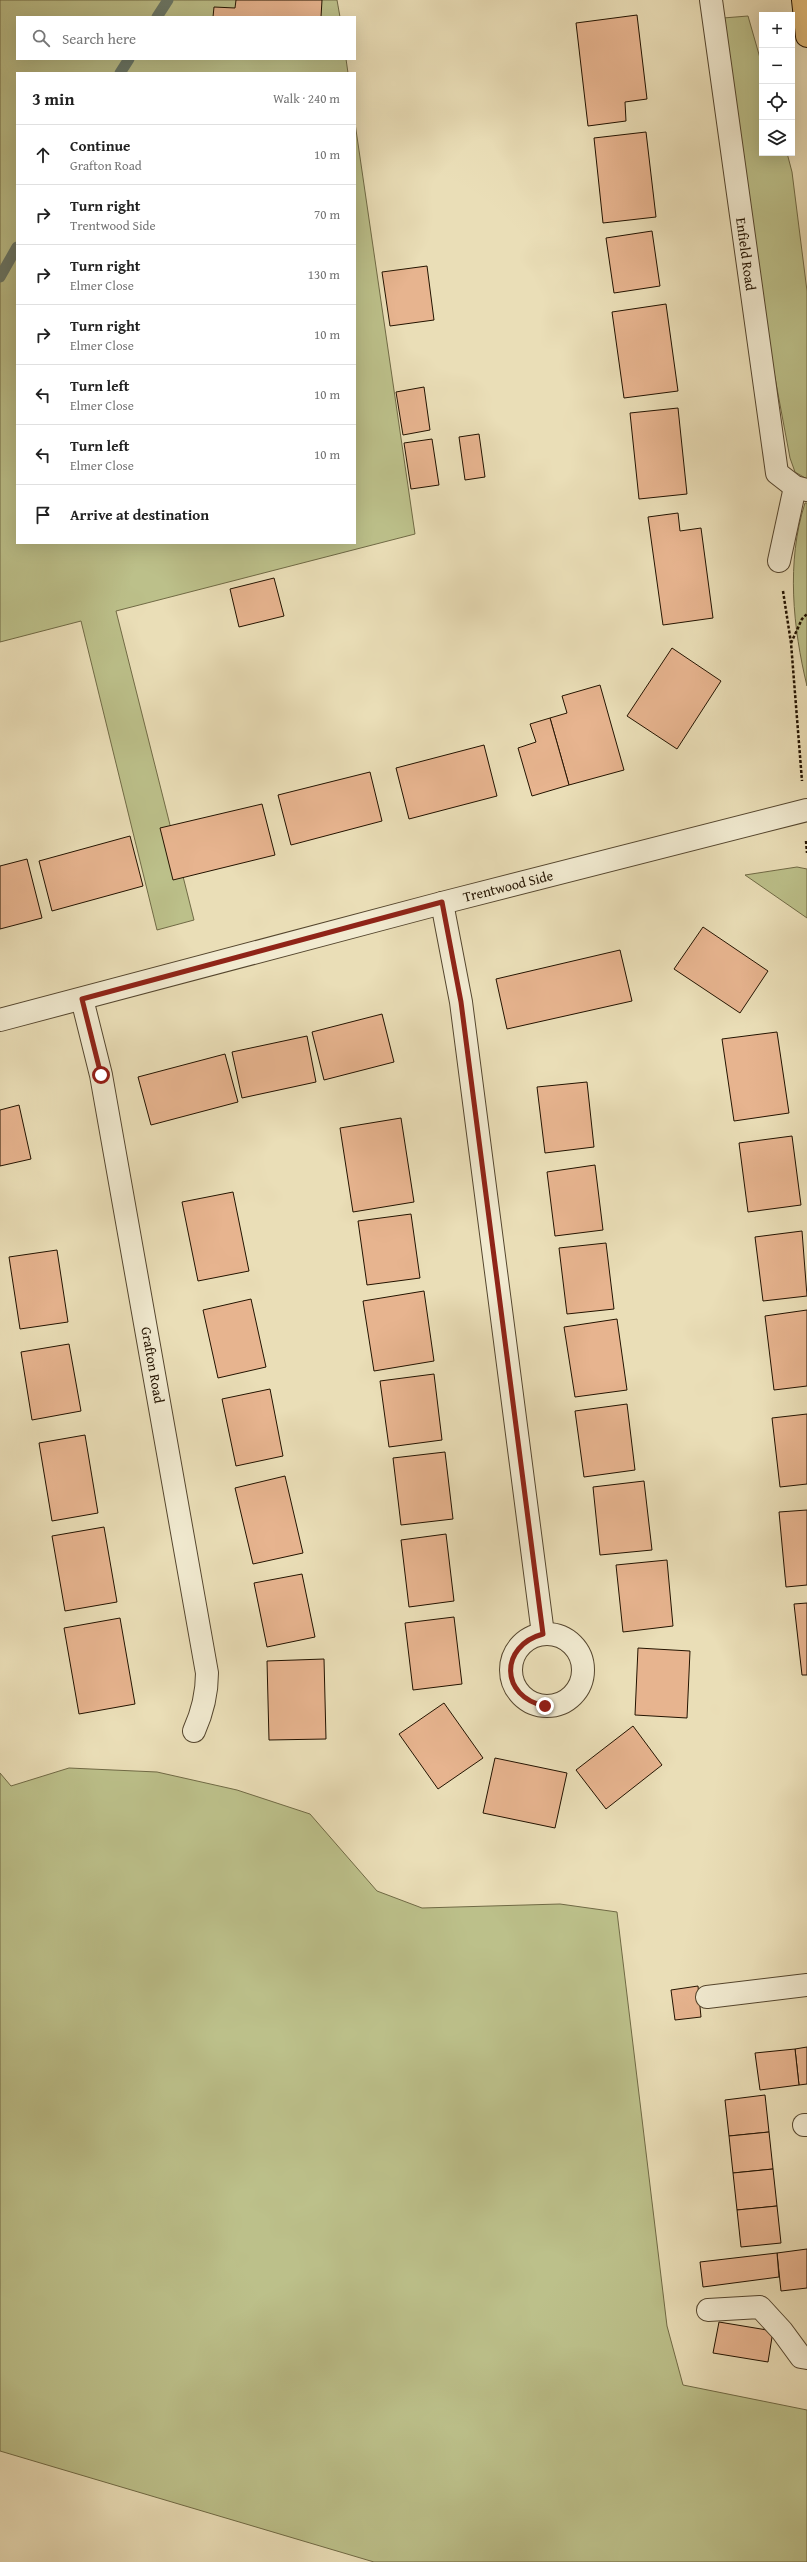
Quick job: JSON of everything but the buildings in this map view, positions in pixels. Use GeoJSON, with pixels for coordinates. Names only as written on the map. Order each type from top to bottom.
{"type":"FeatureCollection","features":[{"type":"Feature","properties":{"kind":"main road"},"geometry":{"type":"LineString","coordinates":[[803,0],[807,36]]}},
{"type":"Feature","properties":{"kind":"street","name":"Enfield Road"},"geometry":{"type":"LineString","coordinates":[[711,0],[777,473],[801,489]]}},
{"type":"Feature","properties":{"kind":"street"},"geometry":{"type":"LineString","coordinates":[[779,562],[801,489]]}},
{"type":"Feature","properties":{"kind":"street","name":"Trentwood Side"},"geometry":{"type":"LineString","coordinates":[[0,1020],[442,902],[805,810]]}},
{"type":"Feature","properties":{"kind":"street"},"geometry":{"type":"LineString","coordinates":[[442,902],[461,1002],[543,1634]]}},
{"type":"Feature","properties":{"kind":"street","name":"Grafton Road"},"geometry":{"type":"LineString","coordinates":[[82,999],[101,1075],[208,1673],[204,1707],[194,1731]]}},
{"type":"Feature","properties":{"kind":"street"},"geometry":{"type":"LineString","coordinates":[[707,1997],[807,1985]]}},
{"type":"Feature","properties":{"kind":"street"},"geometry":{"type":"LineString","coordinates":[[708,2310],[760,2307],[782,2331],[801,2357],[807,2358]]}},
{"type":"Feature","properties":{"kind":"path"},"geometry":{"type":"LineString","coordinates":[[779,562],[791,643],[805,810]]}},
{"type":"Feature","properties":{"kind":"path"},"geometry":{"type":"LineString","coordinates":[[791,643],[802,619],[807,614]]}},
{"type":"Feature","properties":{"kind":"green space"},"geometry":{"type":"Polygon","coordinates":[[[0,0],[337,0],[340,16],[16,16],[16,60],[346,60],[348,72],[16,72],[16,544],[356,544],[356,130],[415,534],[116,611],[194,920],[157,930],[81,621],[0,642],[0,0]]]}},
{"type":"Feature","properties":{"kind":"green space"},"geometry":{"type":"Polygon","coordinates":[[[748,16],[759,54],[759,156],[788,156],[792,172],[807,291],[807,479],[795,472],[790,458],[764,319],[723,18],[748,16]]]}},
{"type":"Feature","properties":{"kind":"green space"},"geometry":{"type":"Polygon","coordinates":[[[805,503],[807,503],[807,686],[798,641],[794,595],[795,548],[805,503]]]}},
{"type":"Feature","properties":{"kind":"green space"},"geometry":{"type":"Polygon","coordinates":[[[797,867],[807,869],[807,918],[745,875],[797,867]]]}},
{"type":"Feature","properties":{"kind":"green space"},"geometry":{"type":"Polygon","coordinates":[[[69,1768],[157,1772],[237,1790],[310,1814],[377,1891],[422,1908],[560,1904],[617,1912],[667,2326],[683,2385],[807,2410],[807,2562],[374,2562],[0,2451],[0,1773],[11,1786],[69,1768]]]}},
{"type":"Feature","properties":{"kind":"waterway"},"geometry":{"type":"LineString","coordinates":[[158,16],[168,0]]}},
{"type":"Feature","properties":{"kind":"waterway"},"geometry":{"type":"LineString","coordinates":[[121,72],[128,60]]}},
{"type":"Feature","properties":{"kind":"waterway"},"geometry":{"type":"LineString","coordinates":[[0,277],[16,249]]}},
{"type":"Feature","properties":{"kind":"route"},"geometry":{"type":"LineString","coordinates":[[101,1075],[82,999],[442,902],[461,1002],[543,1634],[531,1637],[522,1644],[514,1654],[511,1665],[511,1677],[515,1688],[523,1697],[533,1703],[545,1706]]}}]}
